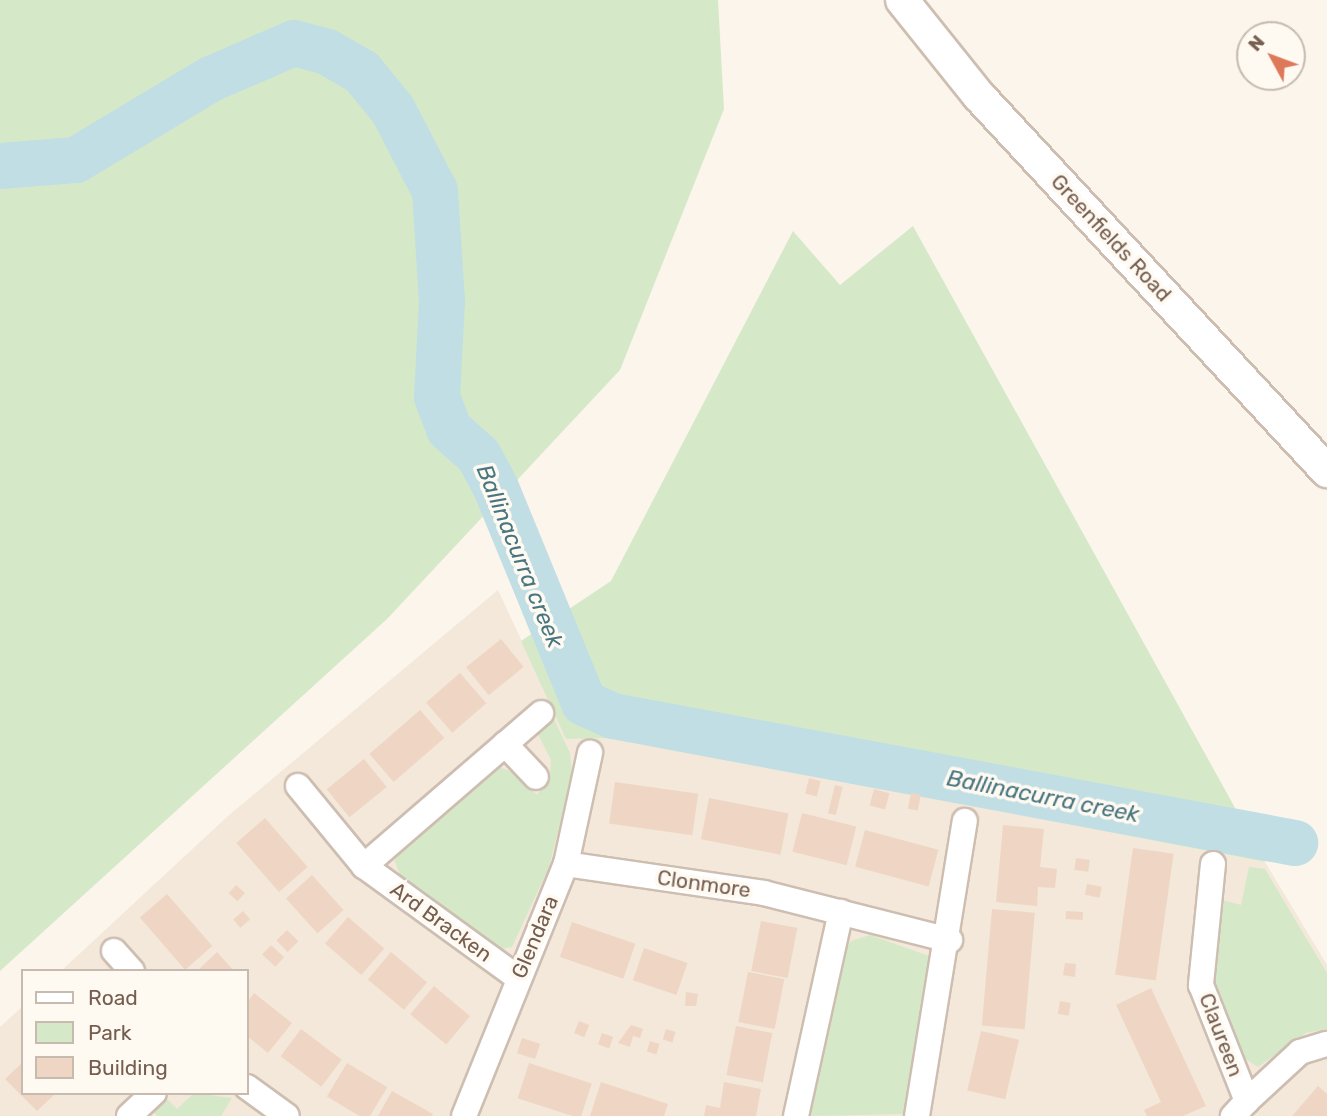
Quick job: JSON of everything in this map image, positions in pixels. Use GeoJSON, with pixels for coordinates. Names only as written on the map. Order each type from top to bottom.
{"type":"FeatureCollection","features":[{"type":"Feature","properties":{"kind":"street","name":"Greenfields Road"},"geometry":{"type":"LineString","coordinates":[[902,0],[979,96],[1327,471]]}},
{"type":"Feature","properties":{"kind":"street"},"geometry":{"type":"LineString","coordinates":[[364,866],[541,713]]}},
{"type":"Feature","properties":{"kind":"street"},"geometry":{"type":"LineString","coordinates":[[505,744],[536,777]]}},
{"type":"Feature","properties":{"kind":"street","name":"Glendara"},"geometry":{"type":"LineString","coordinates":[[464,1116],[566,864],[590,753]]}},
{"type":"Feature","properties":{"kind":"street","name":"Ard Bracken"},"geometry":{"type":"LineString","coordinates":[[298,786],[364,866],[518,978]]}},
{"type":"Feature","properties":{"kind":"street"},"geometry":{"type":"LineString","coordinates":[[917,1116],[950,940],[965,821]]}},
{"type":"Feature","properties":{"kind":"street","name":"Clonmore"},"geometry":{"type":"LineString","coordinates":[[566,864],[764,893],[950,940]]}},
{"type":"Feature","properties":{"kind":"street","name":"Claureen"},"geometry":{"type":"LineString","coordinates":[[1213,864],[1201,985],[1240,1109]]}},
{"type":"Feature","properties":{"kind":"street"},"geometry":{"type":"LineString","coordinates":[[796,1116],[841,912]]}},
{"type":"Feature","properties":{"kind":"street"},"geometry":{"type":"LineString","coordinates":[[114,951],[130,969]]}},
{"type":"Feature","properties":{"kind":"street"},"geometry":{"type":"LineString","coordinates":[[1240,1109],[1300,1052],[1327,1044]]}},
{"type":"Feature","properties":{"kind":"street"},"geometry":{"type":"LineString","coordinates":[[248,1088],[287,1116]]}},
{"type":"Feature","properties":{"kind":"street"},"geometry":{"type":"LineString","coordinates":[[130,1116],[152,1095]]}},
{"type":"Feature","properties":{"kind":"shaded area"},"geometry":{"type":"Polygon","coordinates":[[[498,590],[567,739],[623,738],[1265,862],[1327,965],[1327,1116],[0,1116],[0,1027],[21,1008],[21,1095],[248,1095],[248,969],[63,969],[228,816],[498,590]]]}},
{"type":"Feature","properties":{"kind":"green space"},"geometry":{"type":"Polygon","coordinates":[[[0,0],[718,0],[724,109],[620,370],[387,619],[0,971],[0,0]]]}},
{"type":"Feature","properties":{"kind":"green space"},"geometry":{"type":"Polygon","coordinates":[[[913,226],[1265,862],[623,738],[566,739],[521,641],[611,581],[793,231],[840,285],[913,226]]]}},
{"type":"Feature","properties":{"kind":"green space"},"geometry":{"type":"Polygon","coordinates":[[[552,715],[570,753],[572,776],[549,867],[512,947],[501,949],[401,878],[394,859],[495,766],[513,772],[537,795],[550,776],[551,760],[537,732],[552,715]]]}},
{"type":"Feature","properties":{"kind":"green space"},"geometry":{"type":"Polygon","coordinates":[[[1249,867],[1265,869],[1327,973],[1327,1029],[1306,1033],[1258,1067],[1241,1056],[1212,975],[1222,900],[1241,905],[1249,867]]]}},
{"type":"Feature","properties":{"kind":"green space"},"geometry":{"type":"Polygon","coordinates":[[[870,935],[932,957],[906,1114],[809,1116],[846,950],[851,941],[870,935]]]}},
{"type":"Feature","properties":{"kind":"green space"},"geometry":{"type":"Polygon","coordinates":[[[192,1095],[232,1098],[221,1116],[157,1116],[152,1110],[165,1097],[177,1109],[192,1095]]]}},
{"type":"Feature","properties":{"kind":"building"},"geometry":{"type":"Polygon","coordinates":[[[501,639],[524,667],[489,695],[466,667],[501,639]]]}},
{"type":"Feature","properties":{"kind":"building"},"geometry":{"type":"Polygon","coordinates":[[[460,673],[486,703],[452,733],[426,703],[460,673]]]}},
{"type":"Feature","properties":{"kind":"building"},"geometry":{"type":"Polygon","coordinates":[[[420,710],[444,738],[394,782],[369,754],[420,710]]]}},
{"type":"Feature","properties":{"kind":"building"},"geometry":{"type":"Polygon","coordinates":[[[364,759],[387,787],[349,817],[327,789],[364,759]]]}},
{"type":"Feature","properties":{"kind":"building"},"geometry":{"type":"Polygon","coordinates":[[[809,778],[821,781],[817,796],[805,794],[809,778]]]}},
{"type":"Feature","properties":{"kind":"building"},"geometry":{"type":"Polygon","coordinates":[[[615,782],[698,794],[692,835],[609,824],[615,782]]]}},
{"type":"Feature","properties":{"kind":"building"},"geometry":{"type":"Polygon","coordinates":[[[835,785],[843,787],[836,815],[828,813],[835,785]]]}},
{"type":"Feature","properties":{"kind":"building"},"geometry":{"type":"Polygon","coordinates":[[[874,789],[889,793],[885,810],[870,805],[874,789]]]}},
{"type":"Feature","properties":{"kind":"building"},"geometry":{"type":"Polygon","coordinates":[[[911,793],[921,795],[918,811],[908,809],[911,793]]]}},
{"type":"Feature","properties":{"kind":"building"},"geometry":{"type":"Polygon","coordinates":[[[709,798],[789,813],[780,855],[701,839],[709,798]]]}},
{"type":"Feature","properties":{"kind":"building"},"geometry":{"type":"Polygon","coordinates":[[[802,813],[856,827],[847,865],[792,852],[802,813]]]}},
{"type":"Feature","properties":{"kind":"building"},"geometry":{"type":"Polygon","coordinates":[[[265,818],[308,867],[279,892],[236,843],[265,818]]]}},
{"type":"Feature","properties":{"kind":"building"},"geometry":{"type":"Polygon","coordinates":[[[1003,825],[1044,829],[1040,867],[1057,869],[1055,888],[1038,887],[1037,906],[996,902],[1003,825]]]}},
{"type":"Feature","properties":{"kind":"building"},"geometry":{"type":"Polygon","coordinates":[[[865,830],[938,850],[929,886],[855,867],[865,830]]]}},
{"type":"Feature","properties":{"kind":"building"},"geometry":{"type":"Polygon","coordinates":[[[1133,848],[1174,854],[1156,980],[1115,975],[1133,848]]]}},
{"type":"Feature","properties":{"kind":"building"},"geometry":{"type":"Polygon","coordinates":[[[1076,858],[1090,860],[1088,872],[1074,870],[1076,858]]]}},
{"type":"Feature","properties":{"kind":"building"},"geometry":{"type":"Polygon","coordinates":[[[312,875],[343,910],[317,933],[286,898],[312,875]]]}},
{"type":"Feature","properties":{"kind":"building"},"geometry":{"type":"Polygon","coordinates":[[[1087,884],[1102,887],[1100,898],[1085,895],[1087,884]]]}},
{"type":"Feature","properties":{"kind":"building"},"geometry":{"type":"Polygon","coordinates":[[[236,885],[245,893],[238,901],[229,893],[236,885]]]}},
{"type":"Feature","properties":{"kind":"building"},"geometry":{"type":"Polygon","coordinates":[[[167,894],[212,946],[184,969],[140,918],[167,894]]]}},
{"type":"Feature","properties":{"kind":"building"},"geometry":{"type":"Polygon","coordinates":[[[992,909],[1035,913],[1025,1029],[982,1026],[992,909]]]}},
{"type":"Feature","properties":{"kind":"building"},"geometry":{"type":"Polygon","coordinates":[[[243,911],[250,919],[240,928],[233,920],[243,911]]]}},
{"type":"Feature","properties":{"kind":"building"},"geometry":{"type":"Polygon","coordinates":[[[1066,911],[1083,912],[1083,920],[1066,919],[1066,911]]]}},
{"type":"Feature","properties":{"kind":"building"},"geometry":{"type":"Polygon","coordinates":[[[348,917],[384,948],[361,975],[325,943],[348,917]]]}},
{"type":"Feature","properties":{"kind":"building"},"geometry":{"type":"Polygon","coordinates":[[[761,921],[797,928],[788,978],[751,971],[761,921]]]}},
{"type":"Feature","properties":{"kind":"building"},"geometry":{"type":"Polygon","coordinates":[[[572,922],[635,944],[623,979],[560,957],[572,922]]]}},
{"type":"Feature","properties":{"kind":"building"},"geometry":{"type":"Polygon","coordinates":[[[287,930],[298,941],[288,952],[276,941],[287,930]]]}},
{"type":"Feature","properties":{"kind":"building"},"geometry":{"type":"Polygon","coordinates":[[[271,945],[284,957],[275,967],[262,955],[271,945]]]}},
{"type":"Feature","properties":{"kind":"building"},"geometry":{"type":"Polygon","coordinates":[[[644,948],[687,963],[676,995],[633,980],[644,948]]]}},
{"type":"Feature","properties":{"kind":"building"},"geometry":{"type":"Polygon","coordinates":[[[217,952],[232,969],[199,969],[217,952]]]}},
{"type":"Feature","properties":{"kind":"building"},"geometry":{"type":"Polygon","coordinates":[[[391,952],[427,982],[404,1010],[368,980],[391,952]]]}},
{"type":"Feature","properties":{"kind":"building"},"geometry":{"type":"Polygon","coordinates":[[[1065,963],[1076,964],[1075,977],[1063,975],[1065,963]]]}},
{"type":"Feature","properties":{"kind":"building"},"geometry":{"type":"Polygon","coordinates":[[[748,972],[784,979],[775,1029],[738,1022],[748,972]]]}},
{"type":"Feature","properties":{"kind":"building"},"geometry":{"type":"Polygon","coordinates":[[[434,986],[470,1016],[446,1045],[410,1014],[434,986]]]}},
{"type":"Feature","properties":{"kind":"building"},"geometry":{"type":"Polygon","coordinates":[[[1151,988],[1206,1106],[1183,1116],[1147,1116],[1144,1110],[1161,1102],[1116,1005],[1151,988]]]}},
{"type":"Feature","properties":{"kind":"building"},"geometry":{"type":"Polygon","coordinates":[[[686,992],[698,994],[696,1006],[685,1006],[686,992]]]}},
{"type":"Feature","properties":{"kind":"building"},"geometry":{"type":"Polygon","coordinates":[[[254,993],[292,1023],[268,1053],[248,1037],[248,1002],[254,993]]]}},
{"type":"Feature","properties":{"kind":"building"},"geometry":{"type":"Polygon","coordinates":[[[1060,1001],[1071,1003],[1069,1016],[1058,1014],[1060,1001]]]}},
{"type":"Feature","properties":{"kind":"building"},"geometry":{"type":"Polygon","coordinates":[[[579,1021],[589,1025],[584,1037],[574,1033],[579,1021]]]}},
{"type":"Feature","properties":{"kind":"building"},"geometry":{"type":"Polygon","coordinates":[[[631,1025],[643,1029],[640,1038],[633,1036],[630,1047],[618,1043],[631,1025]]]}},
{"type":"Feature","properties":{"kind":"building"},"geometry":{"type":"Polygon","coordinates":[[[736,1026],[772,1033],[763,1082],[726,1075],[736,1026]]]}},
{"type":"Feature","properties":{"kind":"building"},"geometry":{"type":"Polygon","coordinates":[[[301,1029],[342,1060],[321,1087],[281,1056],[301,1029]]]}},
{"type":"Feature","properties":{"kind":"building"},"geometry":{"type":"Polygon","coordinates":[[[666,1029],[676,1032],[672,1042],[663,1040],[666,1029]]]}},
{"type":"Feature","properties":{"kind":"building"},"geometry":{"type":"Polygon","coordinates":[[[981,1031],[1019,1040],[1005,1099],[967,1090],[981,1031]]]}},
{"type":"Feature","properties":{"kind":"building"},"geometry":{"type":"Polygon","coordinates":[[[602,1033],[613,1037],[609,1048],[598,1044],[602,1033]]]}},
{"type":"Feature","properties":{"kind":"building"},"geometry":{"type":"Polygon","coordinates":[[[522,1038],[540,1044],[535,1059],[517,1053],[522,1038]]]}},
{"type":"Feature","properties":{"kind":"building"},"geometry":{"type":"Polygon","coordinates":[[[650,1041],[660,1044],[656,1054],[647,1052],[650,1041]]]}},
{"type":"Feature","properties":{"kind":"building"},"geometry":{"type":"Polygon","coordinates":[[[347,1063],[387,1087],[370,1116],[359,1116],[327,1096],[347,1063]]]}},
{"type":"Feature","properties":{"kind":"building"},"geometry":{"type":"Polygon","coordinates":[[[529,1063],[592,1083],[581,1116],[572,1116],[518,1098],[529,1063]]]}},
{"type":"Feature","properties":{"kind":"building"},"geometry":{"type":"Polygon","coordinates":[[[21,1064],[21,1095],[5,1079],[21,1064]]]}},
{"type":"Feature","properties":{"kind":"building"},"geometry":{"type":"Polygon","coordinates":[[[601,1082],[668,1104],[664,1116],[590,1116],[601,1082]]]}},
{"type":"Feature","properties":{"kind":"building"},"geometry":{"type":"Polygon","coordinates":[[[724,1082],[761,1089],[756,1116],[704,1116],[706,1105],[720,1108],[724,1082]]]}},
{"type":"Feature","properties":{"kind":"building"},"geometry":{"type":"Polygon","coordinates":[[[1318,1086],[1327,1094],[1327,1116],[1292,1116],[1318,1086]]]}},
{"type":"Feature","properties":{"kind":"building"},"geometry":{"type":"Polygon","coordinates":[[[392,1091],[433,1114],[432,1116],[378,1116],[392,1091]]]}},
{"type":"Feature","properties":{"kind":"building"},"geometry":{"type":"Polygon","coordinates":[[[21,1095],[54,1095],[37,1111],[21,1095]]]}},
{"type":"Feature","properties":{"kind":"waterway","name":"Ballinacurra creek"},"geometry":{"type":"LineString","coordinates":[[0,166],[76,160],[211,79],[294,43],[327,52],[362,72],[393,110],[435,191],[442,301],[437,397],[449,429],[479,456],[496,488],[584,703],[613,716],[1295,843]]}}]}
